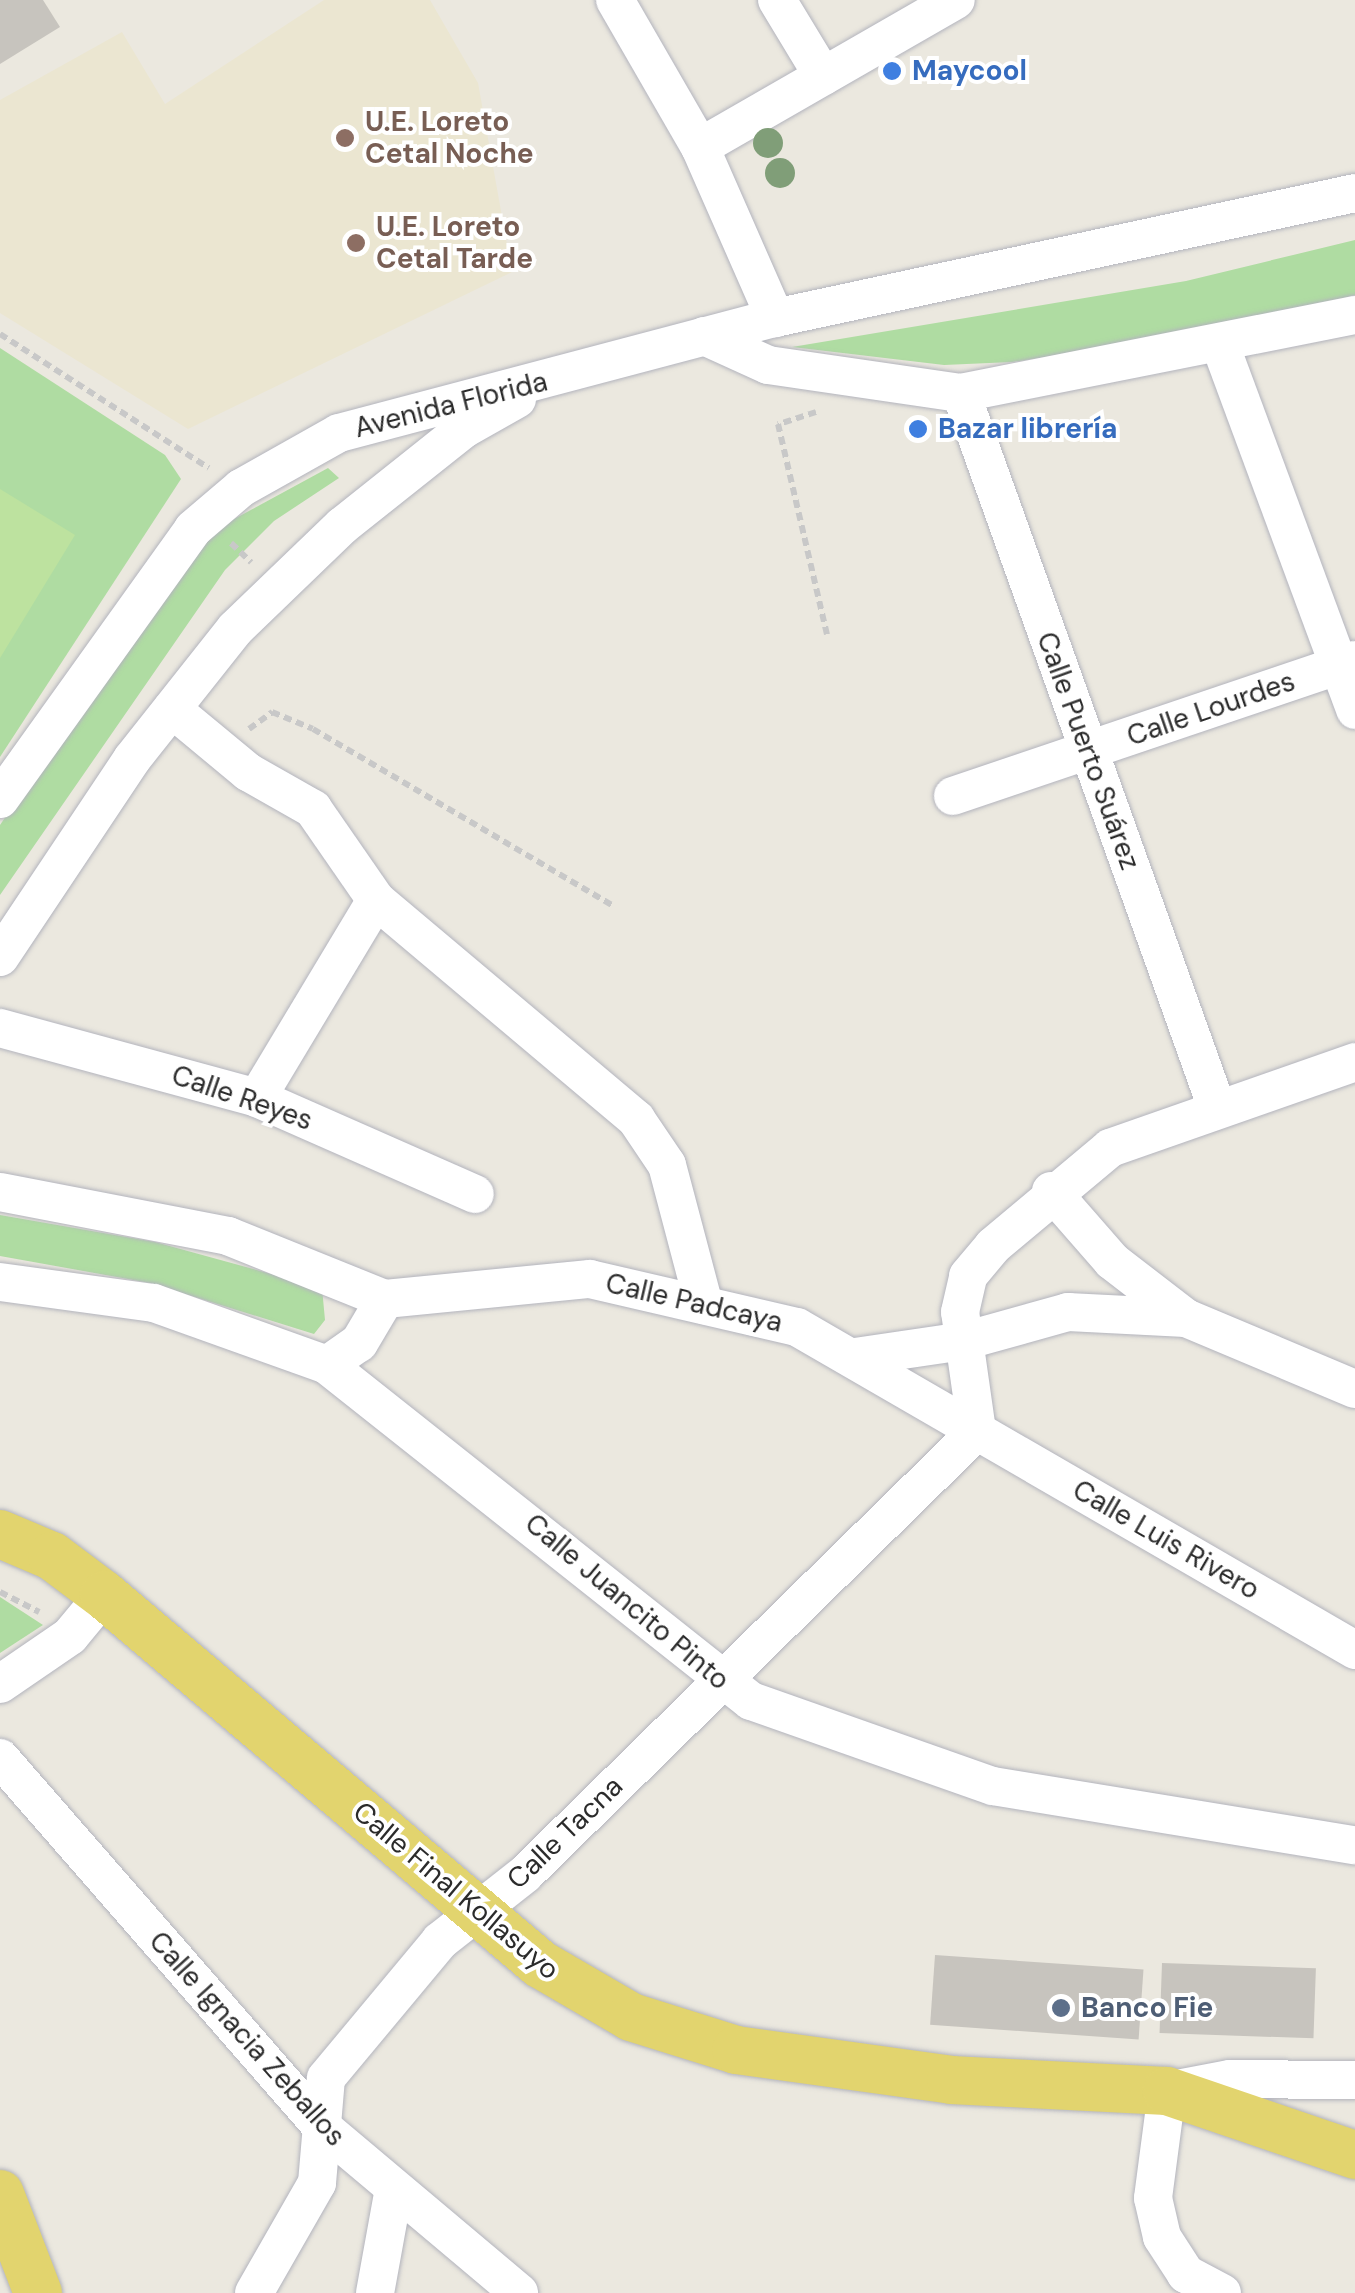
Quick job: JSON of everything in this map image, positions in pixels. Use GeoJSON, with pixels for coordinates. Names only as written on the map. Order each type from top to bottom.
{"type":"FeatureCollection","features":[{"type":"Feature","properties":{"kind":"main road","name":"Calle Final Kollasuyo"},"geometry":{"type":"LineString","coordinates":[[0,1534],[52,1556],[104,1595],[562,1980],[718,2046],[951,2080],[1167,2090],[1355,2156]]}},
{"type":"Feature","properties":{"kind":"main road"},"geometry":{"type":"LineString","coordinates":[[0,2194],[38,2293]]}},
{"type":"Feature","properties":{"kind":"street"},"geometry":{"type":"LineString","coordinates":[[615,0],[700,147],[774,318]]}},
{"type":"Feature","properties":{"kind":"street"},"geometry":{"type":"LineString","coordinates":[[777,0],[823,76]]}},
{"type":"Feature","properties":{"kind":"street"},"geometry":{"type":"LineString","coordinates":[[700,147],[956,0]]}},
{"type":"Feature","properties":{"kind":"street","name":"Avenida Florida"},"geometry":{"type":"LineString","coordinates":[[0,798],[207,517],[241,488],[338,433],[555,379],[774,318],[1355,193]]}},
{"type":"Feature","properties":{"kind":"street"},"geometry":{"type":"LineString","coordinates":[[704,336],[768,365],[961,393],[1221,347],[1355,315]]}},
{"type":"Feature","properties":{"kind":"street"},"geometry":{"type":"LineString","coordinates":[[1221,347],[1346,663],[1355,710]]}},
{"type":"Feature","properties":{"kind":"street"},"geometry":{"type":"LineString","coordinates":[[0,956],[172,709],[278,586],[464,429],[555,379]]}},
{"type":"Feature","properties":{"kind":"street","name":"Calle Puerto Suárez"},"geometry":{"type":"LineString","coordinates":[[961,393],[1216,1108]]}},
{"type":"Feature","properties":{"kind":"street","name":"Calle Lourdes"},"geometry":{"type":"LineString","coordinates":[[953,796],[1346,663]]}},
{"type":"Feature","properties":{"kind":"street"},"geometry":{"type":"LineString","coordinates":[[172,709],[217,746],[313,809],[376,900],[636,1118],[667,1165],[704,1305]]}},
{"type":"Feature","properties":{"kind":"street"},"geometry":{"type":"LineString","coordinates":[[257,1098],[376,900]]}},
{"type":"Feature","properties":{"kind":"street","name":"Calle Reyes"},"geometry":{"type":"LineString","coordinates":[[0,1028],[257,1098],[475,1194]]}},
{"type":"Feature","properties":{"kind":"street"},"geometry":{"type":"LineString","coordinates":[[977,1431],[964,1341],[968,1276],[1051,1191],[1110,1148],[1355,1062]]}},
{"type":"Feature","properties":{"kind":"street"},"geometry":{"type":"LineString","coordinates":[[1051,1191],[1112,1261],[1186,1318],[1344,1377]]}},
{"type":"Feature","properties":{"kind":"street"},"geometry":{"type":"LineString","coordinates":[[0,1192],[228,1236],[385,1298],[359,1342],[327,1365]]}},
{"type":"Feature","properties":{"kind":"street","name":"Calle Padcaya"},"geometry":{"type":"LineString","coordinates":[[385,1298],[590,1279],[797,1327],[977,1431]]}},
{"type":"Feature","properties":{"kind":"street","name":"Calle Juancito Pinto"},"geometry":{"type":"LineString","coordinates":[[0,1282],[154,1303],[327,1365],[390,1422],[501,1494],[719,1685],[993,1786],[1355,1845]]}},
{"type":"Feature","properties":{"kind":"street"},"geometry":{"type":"LineString","coordinates":[[854,1357],[964,1341],[1068,1312],[1186,1318]]}},
{"type":"Feature","properties":{"kind":"street","name":"Calle Luis Rivero"},"geometry":{"type":"LineString","coordinates":[[977,1431],[1355,1650]]}},
{"type":"Feature","properties":{"kind":"street","name":"Calle Tacna"},"geometry":{"type":"LineString","coordinates":[[254,2293],[317,2183],[326,2078],[440,1941],[478,1913],[719,1685],[977,1431]]}},
{"type":"Feature","properties":{"kind":"street"},"geometry":{"type":"LineString","coordinates":[[0,1684],[70,1636],[104,1595]]}},
{"type":"Feature","properties":{"kind":"street","name":"Calle Ignacia Zeballos"},"geometry":{"type":"LineString","coordinates":[[0,1758],[321,2126],[393,2194],[519,2293]]}},
{"type":"Feature","properties":{"kind":"street"},"geometry":{"type":"LineString","coordinates":[[1222,2293],[1186,2274],[1162,2237],[1153,2198],[1167,2090],[1230,2079],[1355,2080]]}},
{"type":"Feature","properties":{"kind":"street"},"geometry":{"type":"LineString","coordinates":[[375,2293],[393,2194]]}},
{"type":"Feature","properties":{"kind":"path"},"geometry":{"type":"LineString","coordinates":[[0,334],[241,488]]}},
{"type":"Feature","properties":{"kind":"path"},"geometry":{"type":"LineString","coordinates":[[827,634],[778,424],[830,408]]}},
{"type":"Feature","properties":{"kind":"path"},"geometry":{"type":"LineString","coordinates":[[207,517],[278,586]]}},
{"type":"Feature","properties":{"kind":"path"},"geometry":{"type":"LineString","coordinates":[[217,746],[272,712],[612,906]]}},
{"type":"Feature","properties":{"kind":"shaded area"},"geometry":{"type":"Polygon","coordinates":[[[324,0],[430,0],[478,83],[512,272],[188,429],[0,313],[0,100],[122,32],[165,104],[324,0]]]}},
{"type":"Feature","properties":{"kind":"green space"},"geometry":{"type":"Polygon","coordinates":[[[1355,240],[1355,295],[1224,330],[1012,362],[944,365],[792,347],[1186,281],[1355,240]]]}},
{"type":"Feature","properties":{"kind":"green space"},"geometry":{"type":"Polygon","coordinates":[[[0,348],[165,455],[181,479],[0,757],[0,348]]]}},
{"type":"Feature","properties":{"kind":"green space"},"geometry":{"type":"Polygon","coordinates":[[[328,468],[339,478],[274,521],[225,570],[0,895],[0,825],[174,568],[225,524],[328,468]]]}},
{"type":"Feature","properties":{"kind":"green space"},"geometry":{"type":"Polygon","coordinates":[[[0,489],[75,535],[0,658],[0,489]]]}},
{"type":"Feature","properties":{"kind":"green space"},"geometry":{"type":"Polygon","coordinates":[[[0,1215],[155,1242],[322,1288],[325,1320],[314,1334],[150,1283],[0,1256],[0,1215]]]}},
{"type":"Feature","properties":{"kind":"green space"},"geometry":{"type":"Polygon","coordinates":[[[0,1597],[43,1625],[0,1653],[0,1597]]]}},
{"type":"Feature","properties":{"kind":"building"},"geometry":{"type":"Polygon","coordinates":[[[0,0],[43,0],[60,27],[0,64],[0,0]]]}},
{"type":"Feature","properties":{"kind":"building"},"geometry":{"type":"Polygon","coordinates":[[[935,1955],[1143,1970],[1139,2039],[930,2025],[935,1955]]]}},
{"type":"Feature","properties":{"kind":"building"},"geometry":{"type":"Polygon","coordinates":[[[1162,1963],[1316,1968],[1313,2038],[1160,2033],[1162,1963]]]}},
{"type":"Feature","properties":{"kind":"place","name":"Maycool"},"geometry":{"type":"Point","coordinates":[892,71]}},
{"type":"Feature","properties":{"kind":"place","name":"U.E. Loreto Cetal Noche"},"geometry":{"type":"Point","coordinates":[345,138]}},
{"type":"Feature","properties":{"kind":"place","name":"U.E. Loreto Cetal Tarde"},"geometry":{"type":"Point","coordinates":[356,243]}},
{"type":"Feature","properties":{"kind":"place","name":"Bazar librería"},"geometry":{"type":"Point","coordinates":[918,429]}},
{"type":"Feature","properties":{"kind":"place","name":"Banco Fie"},"geometry":{"type":"Point","coordinates":[1061,2008]}}]}
